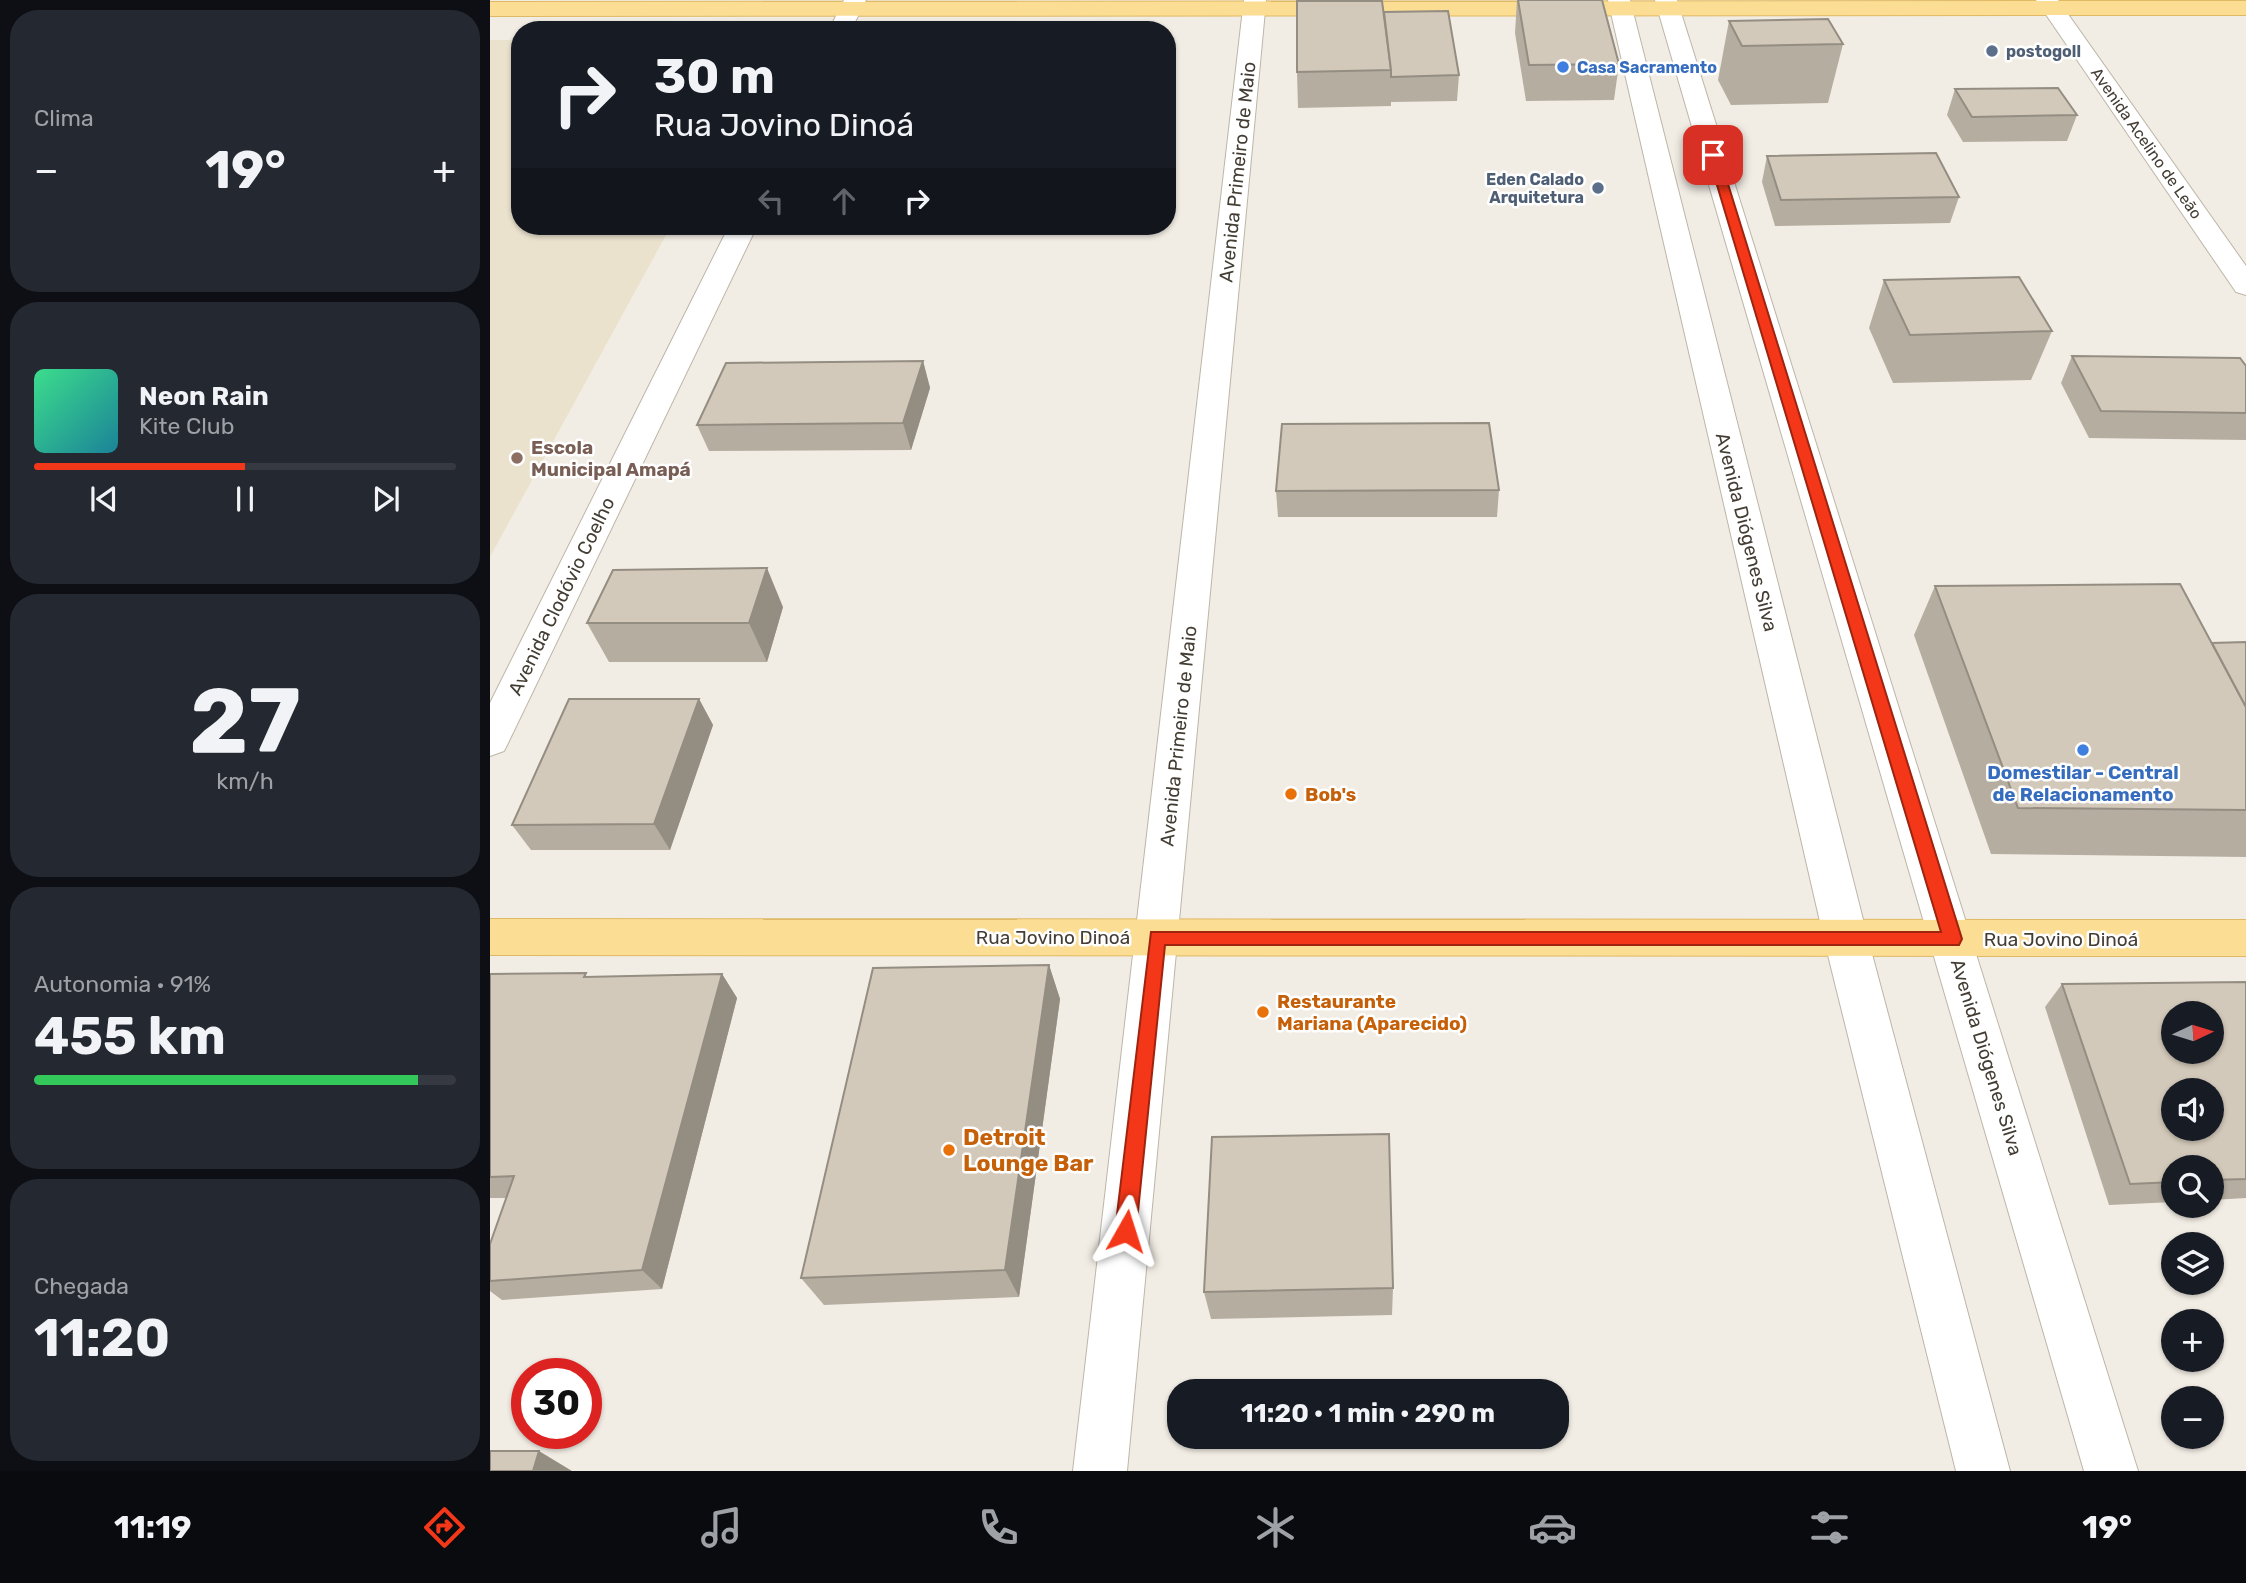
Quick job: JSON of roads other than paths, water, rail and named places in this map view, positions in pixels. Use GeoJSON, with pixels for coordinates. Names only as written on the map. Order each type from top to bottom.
{"type":"FeatureCollection","features":[{"type":"Feature","properties":{"kind":"main road"},"geometry":{"type":"LineString","coordinates":[[490,9],[848,13],[1255,5],[2050,4],[2246,8]]}},
{"type":"Feature","properties":{"kind":"main road","name":"Rua Jovino Dinoá"},"geometry":{"type":"LineString","coordinates":[[490,937],[2246,938]]}},
{"type":"Feature","properties":{"kind":"street","name":"Avenida Acelino de Leão"},"geometry":{"type":"LineString","coordinates":[[2050,4],[2246,286]]}},
{"type":"Feature","properties":{"kind":"street","name":"Avenida Primeiro de Maio"},"geometry":{"type":"LineString","coordinates":[[1100,1471],[1255,5]]}},
{"type":"Feature","properties":{"kind":"street","name":"Avenida Diógenes Silva"},"geometry":{"type":"LineString","coordinates":[[1620,5],[1846,939],[1983,1471]]}},
{"type":"Feature","properties":{"kind":"street","name":"Avenida Diógenes Silva"},"geometry":{"type":"LineString","coordinates":[[1668,5],[1953,939],[2111,1471]]}},
{"type":"Feature","properties":{"kind":"street","name":"Avenida Clodóvio Coelho"},"geometry":{"type":"LineString","coordinates":[[490,741],[739,235]]}},
{"type":"Feature","properties":{"kind":"place","name":"postogoll"},"geometry":{"type":"Point","coordinates":[1992,51]}},
{"type":"Feature","properties":{"kind":"place","name":"Casa Sacramento"},"geometry":{"type":"Point","coordinates":[1563,67]}},
{"type":"Feature","properties":{"kind":"place","name":"Eden Calado Arquitetura"},"geometry":{"type":"Point","coordinates":[1598,188]}},
{"type":"Feature","properties":{"kind":"place","name":"Escola Municipal Amapá"},"geometry":{"type":"Point","coordinates":[517,458]}},
{"type":"Feature","properties":{"kind":"place","name":"Domestilar - Central de Relacionamento"},"geometry":{"type":"Point","coordinates":[2083,750]}},
{"type":"Feature","properties":{"kind":"place","name":"Bob's"},"geometry":{"type":"Point","coordinates":[1291,794]}},
{"type":"Feature","properties":{"kind":"place","name":"Restaurante Mariana (Aparecido)"},"geometry":{"type":"Point","coordinates":[1263,1012]}},
{"type":"Feature","properties":{"kind":"place","name":"Detroit Lounge Bar"},"geometry":{"type":"Point","coordinates":[949,1150]}}]}
